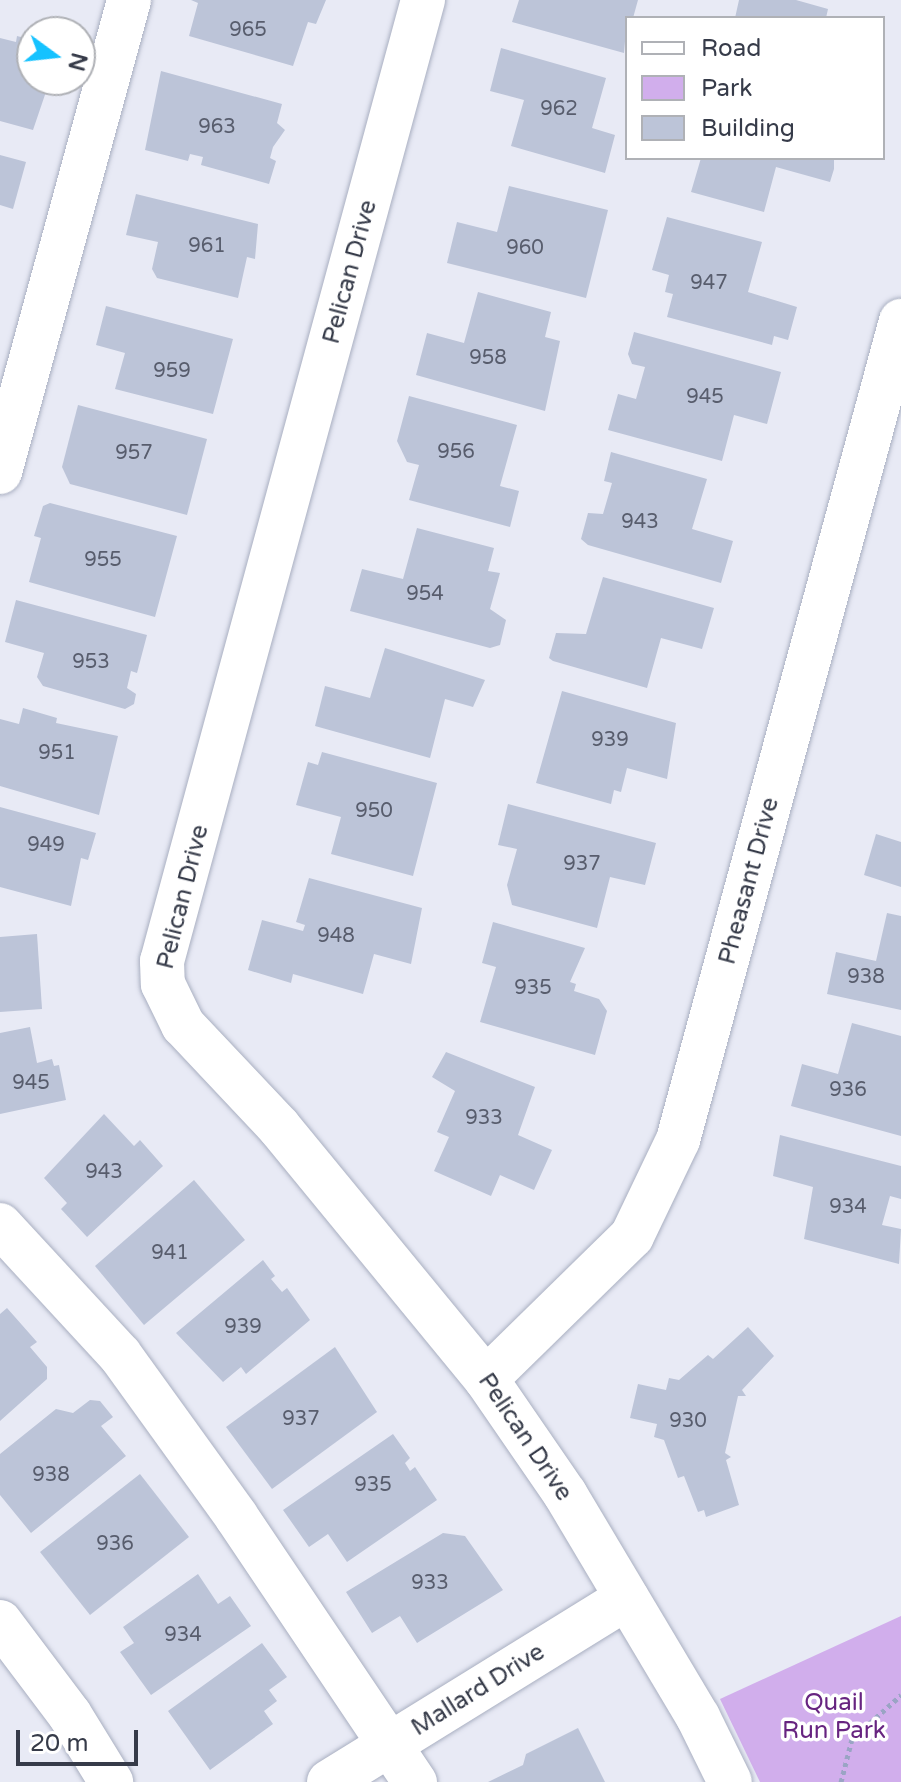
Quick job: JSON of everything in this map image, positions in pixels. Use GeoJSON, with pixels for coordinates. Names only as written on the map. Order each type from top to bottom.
{"type":"FeatureCollection","features":[{"type":"Feature","properties":{"kind":"street"},"geometry":{"type":"LineString","coordinates":[[0,472],[129,0]]}},
{"type":"Feature","properties":{"kind":"street","name":"Pelican Drive"},"geometry":{"type":"LineString","coordinates":[[423,0],[162,961],[163,984],[183,1025],[279,1127],[486,1379],[565,1494],[730,1782]]}},
{"type":"Feature","properties":{"kind":"street","name":"Pheasant Drive"},"geometry":{"type":"LineString","coordinates":[[486,1379],[632,1236],[678,1140],[901,321]]}},
{"type":"Feature","properties":{"kind":"street"},"geometry":{"type":"LineString","coordinates":[[0,1225],[120,1355],[415,1782]]}},
{"type":"Feature","properties":{"kind":"street","name":"Mallard Drive"},"geometry":{"type":"LineString","coordinates":[[329,1782],[627,1598]]}},
{"type":"Feature","properties":{"kind":"street"},"geometry":{"type":"LineString","coordinates":[[0,1622],[70,1715],[111,1782]]}},
{"type":"Feature","properties":{"kind":"path"},"geometry":{"type":"LineString","coordinates":[[841,1782],[852,1739],[901,1695]]}},
{"type":"Feature","properties":{"kind":"green space","name":"Quail Run Park"},"geometry":{"type":"Polygon","coordinates":[[[901,1616],[901,1782],[760,1782],[720,1699],[901,1616]]]}},
{"type":"Feature","properties":{"kind":"building"},"geometry":{"type":"Polygon","coordinates":[[[191,0],[326,0],[316,24],[308,22],[293,66],[189,36],[198,3],[191,0]]]}},
{"type":"Feature","properties":{"kind":"building"},"geometry":{"type":"Polygon","coordinates":[[[519,0],[638,0],[634,16],[625,16],[624,53],[512,22],[519,0]]]}},
{"type":"Feature","properties":{"kind":"building"},"geometry":{"type":"Polygon","coordinates":[[[739,0],[796,0],[828,9],[826,16],[735,16],[739,0]]]}},
{"type":"Feature","properties":{"kind":"building"},"geometry":{"type":"Polygon","coordinates":[[[0,38],[16,42],[16,96],[45,96],[33,130],[0,121],[0,38]]]}},
{"type":"Feature","properties":{"kind":"building"},"geometry":{"type":"Polygon","coordinates":[[[501,48],[606,78],[592,128],[615,135],[605,173],[511,146],[524,100],[490,91],[501,48]]]}},
{"type":"Feature","properties":{"kind":"building"},"geometry":{"type":"Polygon","coordinates":[[[161,71],[282,104],[277,123],[285,130],[273,147],[270,158],[276,161],[269,184],[201,165],[203,157],[190,154],[188,161],[145,150],[161,71]]]}},
{"type":"Feature","properties":{"kind":"building"},"geometry":{"type":"Polygon","coordinates":[[[0,155],[26,162],[13,209],[0,205],[0,155]]]}},
{"type":"Feature","properties":{"kind":"building"},"geometry":{"type":"Polygon","coordinates":[[[700,160],[834,160],[830,182],[776,167],[764,212],[691,192],[700,160]]]}},
{"type":"Feature","properties":{"kind":"building"},"geometry":{"type":"Polygon","coordinates":[[[509,186],[608,210],[586,298],[447,263],[457,222],[497,232],[509,186]]]}},
{"type":"Feature","properties":{"kind":"building"},"geometry":{"type":"Polygon","coordinates":[[[136,194],[258,224],[255,259],[247,257],[238,298],[157,278],[152,269],[158,242],[126,235],[136,194]]]}},
{"type":"Feature","properties":{"kind":"building"},"geometry":{"type":"Polygon","coordinates":[[[667,217],[762,242],[748,292],[797,307],[788,340],[774,336],[772,345],[667,317],[673,294],[665,292],[669,275],[652,270],[667,217]]]}},
{"type":"Feature","properties":{"kind":"building"},"geometry":{"type":"Polygon","coordinates":[[[478,292],[551,312],[545,337],[560,341],[545,411],[416,375],[427,333],[464,343],[478,292]]]}},
{"type":"Feature","properties":{"kind":"building"},"geometry":{"type":"Polygon","coordinates":[[[106,306],[233,339],[213,414],[115,389],[125,353],[96,345],[106,306]]]}},
{"type":"Feature","properties":{"kind":"building"},"geometry":{"type":"Polygon","coordinates":[[[634,332],[781,372],[767,424],[734,415],[722,461],[608,430],[618,394],[636,399],[645,367],[632,364],[628,354],[634,332]]]}},
{"type":"Feature","properties":{"kind":"building"},"geometry":{"type":"Polygon","coordinates":[[[409,396],[517,425],[500,486],[519,491],[510,527],[409,500],[419,465],[407,462],[397,441],[409,396]]]}},
{"type":"Feature","properties":{"kind":"building"},"geometry":{"type":"Polygon","coordinates":[[[78,405],[207,439],[187,515],[70,484],[62,467],[78,405]]]}},
{"type":"Feature","properties":{"kind":"building"},"geometry":{"type":"Polygon","coordinates":[[[611,452],[707,479],[692,529],[733,541],[721,583],[588,545],[581,539],[588,513],[603,514],[612,483],[604,481],[611,452]]]}},
{"type":"Feature","properties":{"kind":"building"},"geometry":{"type":"Polygon","coordinates":[[[50,503],[177,536],[155,617],[29,582],[41,538],[34,536],[43,506],[50,503]]]}},
{"type":"Feature","properties":{"kind":"building"},"geometry":{"type":"Polygon","coordinates":[[[417,528],[494,548],[488,571],[500,573],[490,609],[506,620],[500,645],[490,648],[350,611],[362,569],[403,579],[417,528]]]}},
{"type":"Feature","properties":{"kind":"building"},"geometry":{"type":"Polygon","coordinates":[[[603,577],[714,608],[702,649],[661,638],[647,688],[553,661],[549,658],[556,633],[586,634],[603,577]]]}},
{"type":"Feature","properties":{"kind":"building"},"geometry":{"type":"Polygon","coordinates":[[[16,600],[147,635],[137,673],[131,671],[127,688],[136,694],[134,704],[125,709],[43,686],[37,677],[44,653],[5,642],[16,600]]]}},
{"type":"Feature","properties":{"kind":"building"},"geometry":{"type":"Polygon","coordinates":[[[385,648],[485,680],[473,707],[445,699],[430,758],[315,726],[325,686],[370,698],[385,648]]]}},
{"type":"Feature","properties":{"kind":"building"},"geometry":{"type":"Polygon","coordinates":[[[562,691],[676,723],[667,779],[627,768],[621,792],[614,790],[611,804],[536,783],[562,691]]]}},
{"type":"Feature","properties":{"kind":"building"},"geometry":{"type":"Polygon","coordinates":[[[23,708],[57,718],[56,723],[118,736],[99,815],[0,786],[0,719],[19,724],[23,708]]]}},
{"type":"Feature","properties":{"kind":"building"},"geometry":{"type":"Polygon","coordinates":[[[322,752],[437,783],[413,876],[331,854],[341,817],[296,805],[308,762],[318,765],[322,752]]]}},
{"type":"Feature","properties":{"kind":"building"},"geometry":{"type":"Polygon","coordinates":[[[508,804],[656,843],[645,885],[610,877],[597,928],[512,905],[507,885],[517,849],[498,845],[508,804]]]}},
{"type":"Feature","properties":{"kind":"building"},"geometry":{"type":"Polygon","coordinates":[[[0,807],[96,833],[88,860],[81,858],[71,906],[0,887],[0,807]]]}},
{"type":"Feature","properties":{"kind":"building"},"geometry":{"type":"Polygon","coordinates":[[[876,834],[901,842],[901,887],[864,875],[876,834]]]}},
{"type":"Feature","properties":{"kind":"building"},"geometry":{"type":"Polygon","coordinates":[[[309,878],[422,908],[411,964],[374,954],[363,994],[293,974],[291,983],[248,970],[262,920],[303,931],[305,925],[296,922],[309,878]]]}},
{"type":"Feature","properties":{"kind":"building"},"geometry":{"type":"Polygon","coordinates":[[[887,913],[901,916],[901,1010],[827,994],[836,952],[876,961],[887,913]]]}},
{"type":"Feature","properties":{"kind":"building"},"geometry":{"type":"Polygon","coordinates":[[[493,922],[585,948],[570,982],[576,984],[574,991],[599,999],[607,1011],[595,1055],[480,1022],[496,967],[482,963],[493,922]]]}},
{"type":"Feature","properties":{"kind":"building"},"geometry":{"type":"Polygon","coordinates":[[[37,934],[42,1009],[0,1012],[0,937],[37,934]]]}},
{"type":"Feature","properties":{"kind":"building"},"geometry":{"type":"Polygon","coordinates":[[[852,1023],[901,1036],[901,1136],[791,1106],[802,1064],[838,1074],[852,1023]]]}},
{"type":"Feature","properties":{"kind":"building"},"geometry":{"type":"Polygon","coordinates":[[[30,1027],[37,1063],[52,1059],[54,1066],[59,1065],[66,1100],[0,1114],[0,1033],[30,1027]]]}},
{"type":"Feature","properties":{"kind":"building"},"geometry":{"type":"Polygon","coordinates":[[[446,1052],[535,1087],[518,1135],[552,1150],[534,1190],[500,1175],[491,1196],[434,1171],[449,1137],[437,1132],[455,1091],[432,1077],[446,1052]]]}},
{"type":"Feature","properties":{"kind":"building"},"geometry":{"type":"Polygon","coordinates":[[[104,1114],[134,1146],[140,1140],[163,1166],[87,1237],[61,1209],[67,1203],[44,1178],[104,1114]]]}},
{"type":"Feature","properties":{"kind":"building"},"geometry":{"type":"Polygon","coordinates":[[[780,1135],[901,1166],[901,1199],[890,1196],[882,1225],[901,1229],[899,1264],[804,1239],[813,1187],[773,1176],[780,1135]]]}},
{"type":"Feature","properties":{"kind":"building"},"geometry":{"type":"Polygon","coordinates":[[[194,1180],[245,1240],[144,1325],[95,1266],[194,1180]]]}},
{"type":"Feature","properties":{"kind":"building"},"geometry":{"type":"Polygon","coordinates":[[[263,1260],[275,1276],[271,1279],[282,1292],[287,1288],[310,1320],[246,1374],[241,1367],[223,1382],[176,1333],[263,1260]]]}},
{"type":"Feature","properties":{"kind":"building"},"geometry":{"type":"Polygon","coordinates":[[[7,1308],[37,1342],[30,1347],[47,1367],[47,1379],[0,1421],[0,1314],[7,1308]]]}},
{"type":"Feature","properties":{"kind":"building"},"geometry":{"type":"Polygon","coordinates":[[[748,1327],[774,1356],[742,1390],[746,1396],[738,1396],[725,1453],[731,1457],[726,1460],[739,1505],[706,1517],[704,1510],[698,1512],[684,1476],[678,1478],[664,1440],[654,1437],[657,1424],[630,1418],[638,1384],[666,1390],[669,1378],[679,1380],[708,1355],[713,1359],[748,1327]]]}},
{"type":"Feature","properties":{"kind":"building"},"geometry":{"type":"Polygon","coordinates":[[[335,1347],[377,1412],[272,1489],[226,1427],[335,1347]]]}},
{"type":"Feature","properties":{"kind":"building"},"geometry":{"type":"Polygon","coordinates":[[[90,1400],[100,1401],[113,1417],[101,1426],[126,1456],[31,1533],[0,1495],[0,1454],[56,1409],[73,1413],[90,1400]]]}},
{"type":"Feature","properties":{"kind":"building"},"geometry":{"type":"Polygon","coordinates":[[[393,1434],[410,1458],[405,1463],[410,1471],[415,1467],[437,1500],[347,1562],[328,1534],[309,1547],[283,1510],[393,1434]]]}},
{"type":"Feature","properties":{"kind":"building"},"geometry":{"type":"Polygon","coordinates":[[[140,1474],[189,1537],[90,1615],[40,1552],[140,1474]]]}},
{"type":"Feature","properties":{"kind":"building"},"geometry":{"type":"Polygon","coordinates":[[[443,1533],[465,1536],[503,1590],[417,1643],[400,1616],[372,1633],[346,1592],[443,1533]]]}},
{"type":"Feature","properties":{"kind":"building"},"geometry":{"type":"Polygon","coordinates":[[[198,1574],[218,1604],[230,1596],[251,1626],[151,1695],[120,1652],[134,1643],[123,1627],[198,1574]]]}},
{"type":"Feature","properties":{"kind":"building"},"geometry":{"type":"Polygon","coordinates":[[[262,1643],[287,1677],[269,1690],[277,1701],[264,1711],[273,1724],[210,1770],[168,1711],[262,1643]]]}},
{"type":"Feature","properties":{"kind":"building"},"geometry":{"type":"Polygon","coordinates":[[[578,1728],[605,1782],[488,1782],[523,1765],[526,1754],[578,1728]]]}}]}
